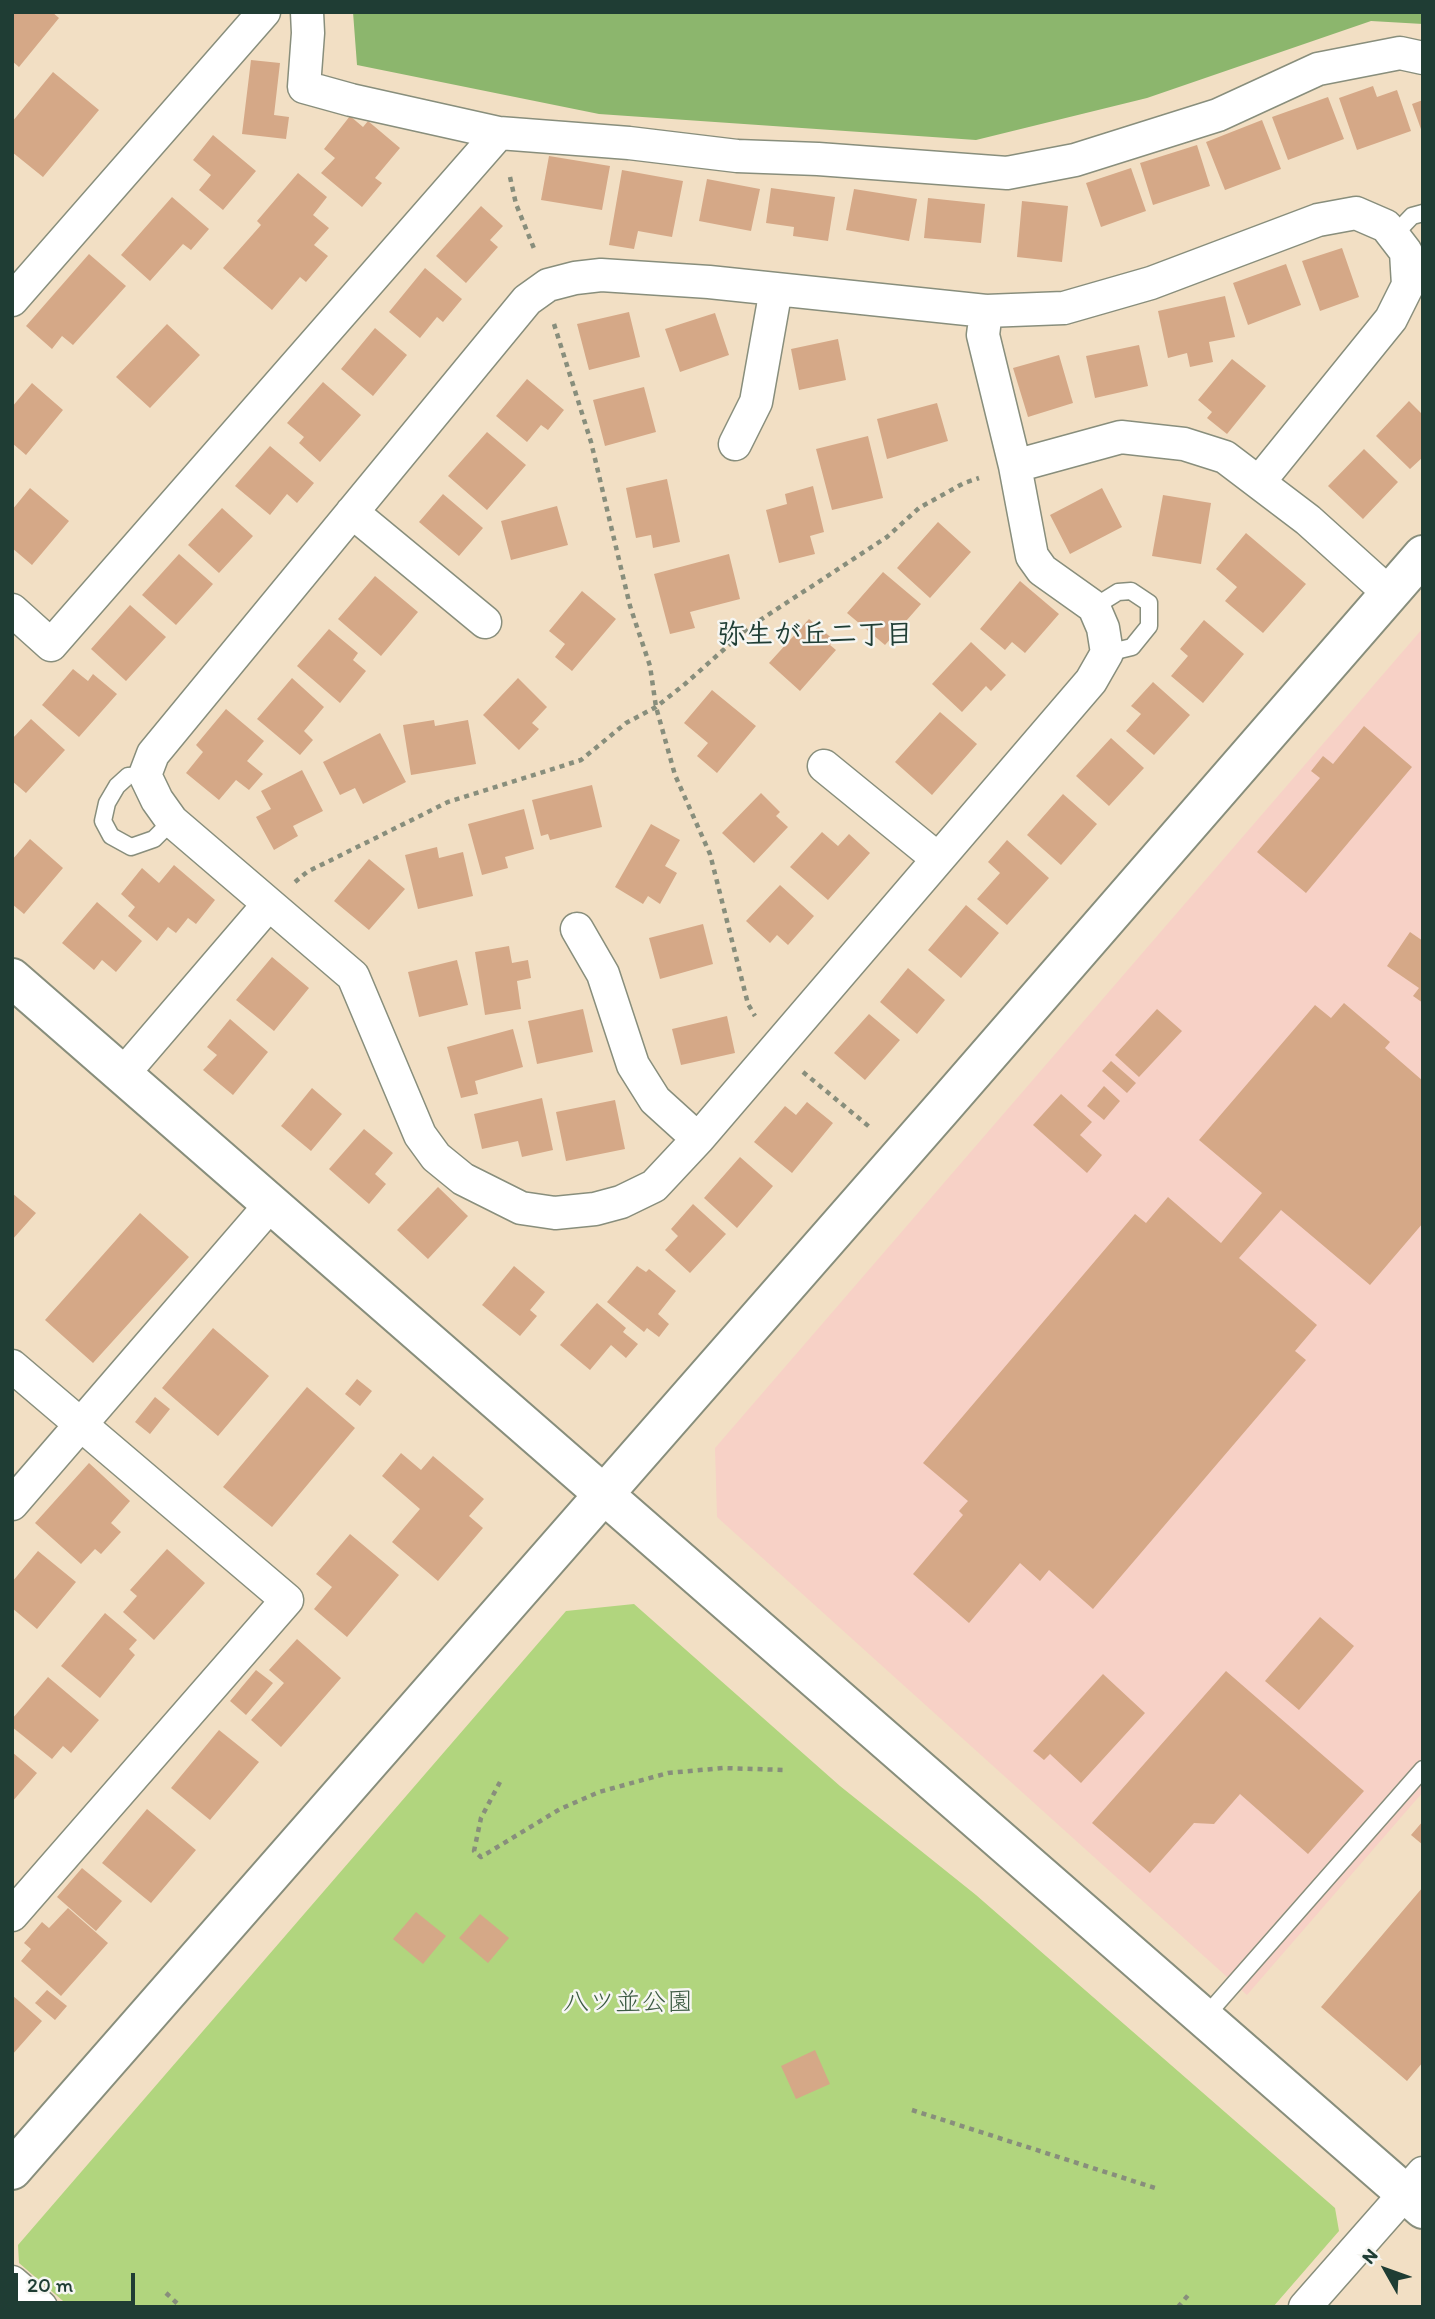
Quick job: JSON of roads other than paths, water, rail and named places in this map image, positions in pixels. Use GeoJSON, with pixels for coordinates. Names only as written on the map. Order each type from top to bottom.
{"type":"FeatureCollection","features":[{"type":"Feature","properties":{"kind":"street"},"geometry":{"type":"LineString","coordinates":[[12,300],[264,12]]}},
{"type":"Feature","properties":{"kind":"street"},"geometry":{"type":"LineString","coordinates":[[307,12],[304,87],[351,100],[499,133],[629,143],[737,156],[1007,173],[1075,160],[1218,115],[1318,69],[1400,53],[1423,58]]}},
{"type":"Feature","properties":{"kind":"street"},"geometry":{"type":"LineString","coordinates":[[12,610],[51,645],[499,133]]}},
{"type":"Feature","properties":{"kind":"street"},"geometry":{"type":"LineString","coordinates":[[986,311],[983,335],[1015,466],[1032,556],[1042,570],[1094,607],[1103,628],[1107,653],[1091,681],[698,1139],[654,1186],[621,1202],[595,1209],[555,1213],[521,1208],[463,1179],[436,1157],[419,1135],[353,976],[172,821],[156,800],[145,775],[153,754],[527,300],[548,285],[601,275],[776,289],[986,311],[1064,308],[1151,283],[1318,220],[1356,213],[1386,226],[1406,252],[1415,288],[1259,482]]}},
{"type":"Feature","properties":{"kind":"street"},"geometry":{"type":"LineString","coordinates":[[736,444],[756,402],[776,289]]}},
{"type":"Feature","properties":{"kind":"street"},"geometry":{"type":"LineString","coordinates":[[1015,466],[1121,437],[1184,444],[1225,457],[1308,520],[1389,593]]}},
{"type":"Feature","properties":{"kind":"street"},"geometry":{"type":"LineString","coordinates":[[352,512],[485,622]]}},
{"type":"Feature","properties":{"kind":"street"},"geometry":{"type":"LineString","coordinates":[[12,2170],[1423,555]]}},
{"type":"Feature","properties":{"kind":"street"},"geometry":{"type":"LineString","coordinates":[[824,766],[938,859]]}},
{"type":"Feature","properties":{"kind":"street"},"geometry":{"type":"LineString","coordinates":[[123,1074],[268,905]]}},
{"type":"Feature","properties":{"kind":"street"},"geometry":{"type":"LineString","coordinates":[[577,929],[603,974],[633,1065],[655,1100],[698,1139]]}},
{"type":"Feature","properties":{"kind":"street"},"geometry":{"type":"LineString","coordinates":[[12,978],[1204,2018],[1417,2192],[1306,2307]]}},
{"type":"Feature","properties":{"kind":"street"},"geometry":{"type":"LineString","coordinates":[[12,1504],[272,1203]]}},
{"type":"Feature","properties":{"kind":"street"},"geometry":{"type":"LineString","coordinates":[[12,1366],[287,1600],[12,1915]]}},
{"type":"Feature","properties":{"kind":"street"},"geometry":{"type":"LineString","coordinates":[[12,2282],[40,2307]]}},
{"type":"Feature","properties":{"kind":"lane"},"geometry":{"type":"LineString","coordinates":[[1393,236],[1412,216],[1423,213]]}},
{"type":"Feature","properties":{"kind":"lane"},"geometry":{"type":"LineString","coordinates":[[1094,607],[1118,592],[1131,591],[1149,603],[1149,626],[1132,646],[1107,653]]}},
{"type":"Feature","properties":{"kind":"lane"},"geometry":{"type":"LineString","coordinates":[[145,775],[128,776],[112,794],[103,821],[111,836],[131,847],[154,839],[172,821]]}},
{"type":"Feature","properties":{"kind":"lane"},"geometry":{"type":"LineString","coordinates":[[1204,2018],[1423,1769]]}},
{"type":"Feature","properties":{"kind":"district","name":"弥生が丘二丁目"},"geometry":{"type":"Point","coordinates":[815,636]}},
{"type":"Feature","properties":{"kind":"park label","name":"八ツ並公園"},"geometry":{"type":"Point","coordinates":[628,2003]}}]}
